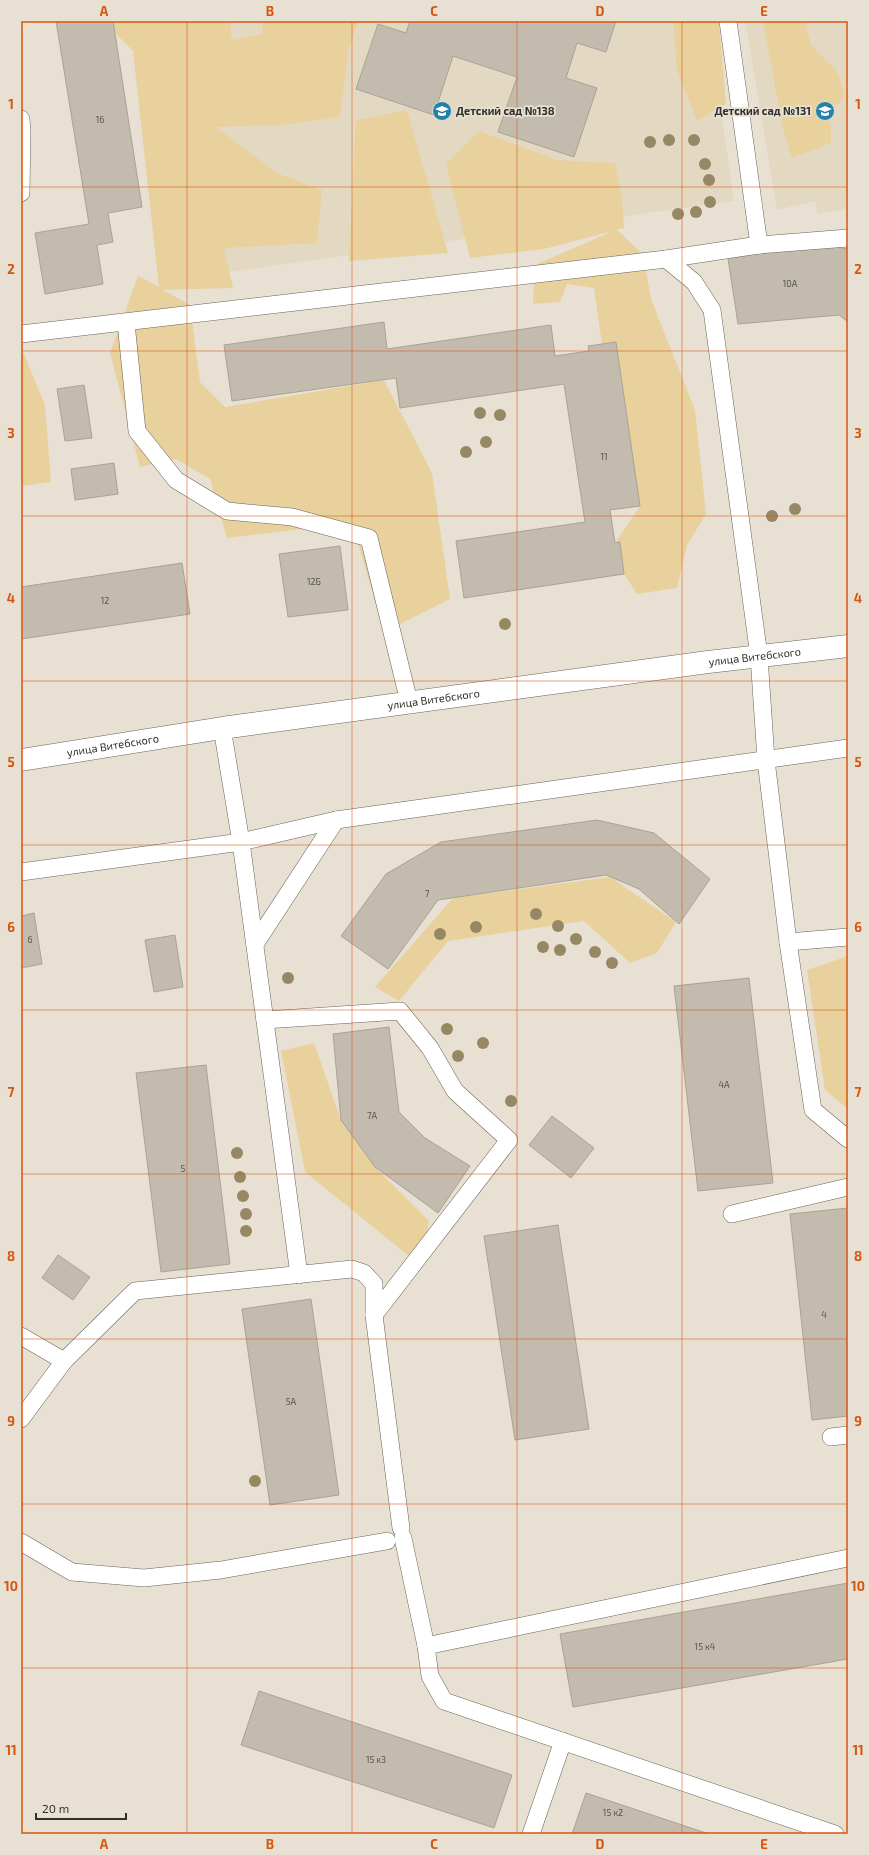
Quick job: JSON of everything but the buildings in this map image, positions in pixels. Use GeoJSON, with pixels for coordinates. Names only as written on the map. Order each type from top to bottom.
{"type":"FeatureCollection","features":[{"type":"Feature","properties":{"kind":"street","name":"улица Витебского"},"geometry":{"type":"LineString","coordinates":[[21,760],[222,728],[410,702],[759,656],[848,646]]}},
{"type":"Feature","properties":{"kind":"lane"},"geometry":{"type":"LineString","coordinates":[[728,21],[759,245]]}},
{"type":"Feature","properties":{"kind":"lane"},"geometry":{"type":"LineString","coordinates":[[21,119],[21,193]]}},
{"type":"Feature","properties":{"kind":"lane"},"geometry":{"type":"LineString","coordinates":[[21,334],[126,323],[666,259],[759,245],[848,238]]}},
{"type":"Feature","properties":{"kind":"lane"},"geometry":{"type":"LineString","coordinates":[[666,259],[694,282],[712,310],[759,656],[766,760],[788,942],[813,1110],[848,1139]]}},
{"type":"Feature","properties":{"kind":"lane"},"geometry":{"type":"LineString","coordinates":[[126,323],[137,431],[176,480],[227,511],[292,517],[369,538],[410,702]]}},
{"type":"Feature","properties":{"kind":"lane"},"geometry":{"type":"LineString","coordinates":[[222,728],[241,842],[299,1275]]}},
{"type":"Feature","properties":{"kind":"lane"},"geometry":{"type":"LineString","coordinates":[[21,872],[241,842],[336,820],[848,748]]}},
{"type":"Feature","properties":{"kind":"lane"},"geometry":{"type":"LineString","coordinates":[[255,944],[336,820]]}},
{"type":"Feature","properties":{"kind":"lane"},"geometry":{"type":"LineString","coordinates":[[788,942],[848,937]]}},
{"type":"Feature","properties":{"kind":"lane"},"geometry":{"type":"LineString","coordinates":[[265,1020],[400,1011],[430,1048],[455,1091],[509,1140],[374,1315]]}},
{"type":"Feature","properties":{"kind":"lane"},"geometry":{"type":"LineString","coordinates":[[732,1214],[848,1186]]}},
{"type":"Feature","properties":{"kind":"lane"},"geometry":{"type":"LineString","coordinates":[[21,1419],[64,1362],[135,1291],[352,1269],[364,1273],[374,1284],[374,1315],[397,1535],[426,1646],[430,1676],[444,1701],[834,1834]]}},
{"type":"Feature","properties":{"kind":"lane"},"geometry":{"type":"LineString","coordinates":[[21,1336],[64,1362]]}},
{"type":"Feature","properties":{"kind":"lane"},"geometry":{"type":"LineString","coordinates":[[831,1437],[848,1435]]}},
{"type":"Feature","properties":{"kind":"lane"},"geometry":{"type":"LineString","coordinates":[[21,1542],[72,1572],[144,1578],[221,1570],[397,1535]]}},
{"type":"Feature","properties":{"kind":"lane"},"geometry":{"type":"LineString","coordinates":[[426,1646],[848,1558]]}},
{"type":"Feature","properties":{"kind":"lane"},"geometry":{"type":"LineString","coordinates":[[532,1834],[563,1741]]}},
{"type":"Feature","properties":{"kind":"shaded area"},"geometry":{"type":"Polygon","coordinates":[[[113,21],[230,21],[232,40],[262,34],[263,21],[358,21],[349,48],[340,117],[282,125],[216,127],[277,173],[322,190],[317,243],[224,248],[233,288],[163,290],[190,305],[200,382],[225,407],[384,380],[432,473],[450,599],[384,632],[352,523],[227,538],[210,479],[176,459],[140,467],[110,353],[138,276],[159,287],[133,51],[114,32],[113,21]]]}},
{"type":"Feature","properties":{"kind":"shaded area","name":"Детский сад №138"},"geometry":{"type":"Polygon","coordinates":[[[150,21],[709,21],[734,201],[186,278],[150,21]]]}},
{"type":"Feature","properties":{"kind":"shaded area"},"geometry":{"type":"Polygon","coordinates":[[[673,21],[719,21],[726,104],[697,121],[677,70],[673,21]]]}},
{"type":"Feature","properties":{"kind":"shaded area"},"geometry":{"type":"Polygon","coordinates":[[[745,21],[848,21],[848,209],[817,214],[815,201],[777,210],[745,21]]]}},
{"type":"Feature","properties":{"kind":"shaded area"},"geometry":{"type":"Polygon","coordinates":[[[763,21],[805,21],[811,45],[837,71],[845,97],[830,111],[831,143],[792,158],[782,125],[763,21]]]}},
{"type":"Feature","properties":{"kind":"shaded area"},"geometry":{"type":"Polygon","coordinates":[[[407,110],[448,253],[349,261],[356,120],[407,110]]]}},
{"type":"Feature","properties":{"kind":"shaded area"},"geometry":{"type":"Polygon","coordinates":[[[479,131],[557,160],[615,163],[622,198],[624,228],[617,230],[643,254],[651,299],[695,410],[706,514],[687,545],[677,588],[637,594],[624,574],[615,543],[640,506],[602,344],[594,288],[567,284],[560,302],[533,304],[535,265],[613,231],[544,249],[470,258],[446,164],[479,131]]]}},
{"type":"Feature","properties":{"kind":"shaded area"},"geometry":{"type":"Polygon","coordinates":[[[24,354],[45,405],[51,482],[21,486],[21,355],[24,354]]]}},
{"type":"Feature","properties":{"kind":"shaded area"},"geometry":{"type":"Polygon","coordinates":[[[610,877],[676,922],[657,953],[630,963],[584,921],[448,941],[399,1001],[375,987],[453,898],[610,877]]]}},
{"type":"Feature","properties":{"kind":"shaded area"},"geometry":{"type":"Polygon","coordinates":[[[848,956],[848,1109],[825,1090],[807,970],[848,956]]]}},
{"type":"Feature","properties":{"kind":"shaded area"},"geometry":{"type":"Polygon","coordinates":[[[314,1043],[341,1120],[375,1167],[429,1221],[427,1234],[409,1256],[305,1172],[281,1051],[314,1043]]]}},
{"type":"Feature","properties":{"kind":"place","name":"Детский сад №138"},"geometry":{"type":"Point","coordinates":[442,111]}},
{"type":"Feature","properties":{"kind":"place","name":"Детский сад №131"},"geometry":{"type":"Point","coordinates":[825,111]}}]}
